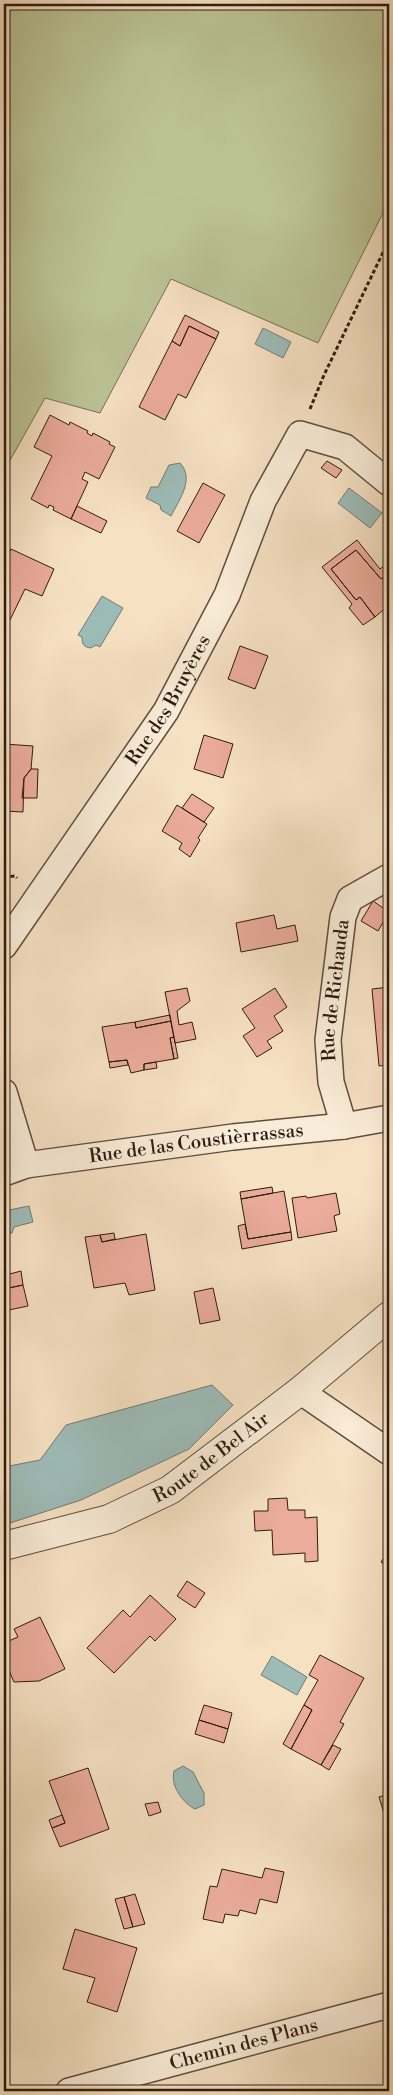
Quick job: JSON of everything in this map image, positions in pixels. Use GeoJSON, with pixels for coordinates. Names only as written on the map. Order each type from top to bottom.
{"type":"FeatureCollection","features":[{"type":"Feature","properties":{"kind":"street"},"geometry":{"type":"LineString","coordinates":[[300,434],[344,447],[389,483]]}},
{"type":"Feature","properties":{"kind":"street","name":"Rue des Bruyères"},"geometry":{"type":"LineString","coordinates":[[4,946],[166,711],[227,595],[263,501],[300,434]]}},
{"type":"Feature","properties":{"kind":"street","name":"Rue de Richauda"},"geometry":{"type":"LineString","coordinates":[[344,1126],[331,1082],[328,1040],[343,917],[350,899],[389,877]]}},
{"type":"Feature","properties":{"kind":"street"},"geometry":{"type":"LineString","coordinates":[[4,1092],[15,1169]]}},
{"type":"Feature","properties":{"kind":"street","name":"Rue de las Coustièrrassas"},"geometry":{"type":"LineString","coordinates":[[15,1169],[233,1137],[344,1126],[389,1118]]}},
{"type":"Feature","properties":{"kind":"street","name":"Route de Bel Air"},"geometry":{"type":"LineString","coordinates":[[4,1546],[109,1518],[170,1490],[300,1391],[389,1316]]}},
{"type":"Feature","properties":{"kind":"street"},"geometry":{"type":"LineString","coordinates":[[300,1391],[389,1452]]}},
{"type":"Feature","properties":{"kind":"street","name":"Chemin des Plans"},"geometry":{"type":"LineString","coordinates":[[69,2091],[389,2005]]}},
{"type":"Feature","properties":{"kind":"path"},"geometry":{"type":"LineString","coordinates":[[300,434],[324,375],[389,240]]}},
{"type":"Feature","properties":{"kind":"green space"},"geometry":{"type":"Polygon","coordinates":[[[4,4],[389,4],[389,201],[318,343],[171,279],[100,413],[45,398],[4,471],[4,4]]]}},
{"type":"Feature","properties":{"kind":"water"},"geometry":{"type":"Polygon","coordinates":[[[263,328],[291,342],[283,358],[255,344],[263,328]]]}},
{"type":"Feature","properties":{"kind":"water"},"geometry":{"type":"Polygon","coordinates":[[[180,463],[184,469],[186,483],[171,516],[161,510],[160,505],[146,498],[151,487],[158,487],[169,465],[180,463]]]}},
{"type":"Feature","properties":{"kind":"water"},"geometry":{"type":"Polygon","coordinates":[[[349,488],[382,513],[370,528],[338,503],[349,488]]]}},
{"type":"Feature","properties":{"kind":"water"},"geometry":{"type":"Polygon","coordinates":[[[102,596],[123,608],[100,647],[96,645],[89,648],[84,645],[82,637],[78,635],[102,596]]]}},
{"type":"Feature","properties":{"kind":"water"},"geometry":{"type":"Polygon","coordinates":[[[29,1206],[33,1222],[14,1227],[12,1233],[4,1234],[4,1211],[29,1206]]]}},
{"type":"Feature","properties":{"kind":"water"},"geometry":{"type":"Polygon","coordinates":[[[212,1385],[233,1405],[189,1449],[81,1500],[4,1525],[4,1467],[40,1460],[66,1425],[212,1385]]]}},
{"type":"Feature","properties":{"kind":"water"},"geometry":{"type":"Polygon","coordinates":[[[272,1656],[307,1677],[297,1695],[261,1675],[272,1656]]]}},
{"type":"Feature","properties":{"kind":"water"},"geometry":{"type":"Polygon","coordinates":[[[183,1766],[193,1772],[204,1793],[204,1805],[195,1809],[186,1803],[178,1793],[174,1782],[174,1771],[183,1766]]]}},
{"type":"Feature","properties":{"kind":"building"},"geometry":{"type":"Polygon","coordinates":[[[185,315],[219,332],[216,339],[189,326],[180,346],[172,341],[185,315]]]}},
{"type":"Feature","properties":{"kind":"building"},"geometry":{"type":"Polygon","coordinates":[[[189,326],[216,339],[186,398],[178,394],[165,420],[139,407],[172,341],[180,346],[189,326]]]}},
{"type":"Feature","properties":{"kind":"building"},"geometry":{"type":"Polygon","coordinates":[[[50,415],[69,425],[70,422],[88,431],[87,433],[92,436],[93,433],[110,442],[109,444],[115,447],[99,479],[85,472],[82,479],[88,482],[71,519],[53,510],[54,507],[49,505],[48,508],[31,499],[52,456],[34,447],[50,415]]]}},
{"type":"Feature","properties":{"kind":"building"},"geometry":{"type":"Polygon","coordinates":[[[327,461],[342,470],[336,478],[321,468],[327,461]]]}},
{"type":"Feature","properties":{"kind":"building"},"geometry":{"type":"Polygon","coordinates":[[[203,483],[225,495],[199,543],[177,531],[203,483]]]}},
{"type":"Feature","properties":{"kind":"building"},"geometry":{"type":"Polygon","coordinates":[[[77,506],[107,521],[101,533],[71,519],[77,506]]]}},
{"type":"Feature","properties":{"kind":"building"},"geometry":{"type":"Polygon","coordinates":[[[357,540],[380,569],[389,562],[389,573],[381,579],[356,550],[331,569],[356,600],[360,597],[375,617],[363,625],[349,608],[352,604],[322,567],[357,540]]]}},
{"type":"Feature","properties":{"kind":"building"},"geometry":{"type":"Polygon","coordinates":[[[11,549],[54,569],[42,596],[25,589],[10,620],[4,618],[4,563],[11,549]]]}},
{"type":"Feature","properties":{"kind":"building"},"geometry":{"type":"Polygon","coordinates":[[[356,550],[381,579],[389,573],[389,605],[375,617],[360,597],[356,600],[331,569],[356,550]]]}},
{"type":"Feature","properties":{"kind":"building"},"geometry":{"type":"Polygon","coordinates":[[[240,646],[268,656],[255,689],[228,679],[240,646]]]}},
{"type":"Feature","properties":{"kind":"building"},"geometry":{"type":"Polygon","coordinates":[[[204,735],[233,744],[223,778],[194,769],[204,735]]]}},
{"type":"Feature","properties":{"kind":"building"},"geometry":{"type":"Polygon","coordinates":[[[4,744],[33,746],[31,769],[24,778],[23,812],[4,811],[4,744]]]}},
{"type":"Feature","properties":{"kind":"building"},"geometry":{"type":"Polygon","coordinates":[[[31,769],[38,769],[37,798],[22,798],[24,778],[31,769]]]}},
{"type":"Feature","properties":{"kind":"building"},"geometry":{"type":"Polygon","coordinates":[[[192,794],[214,808],[204,822],[182,808],[192,794]]]}},
{"type":"Feature","properties":{"kind":"building"},"geometry":{"type":"Polygon","coordinates":[[[177,805],[207,824],[198,838],[200,840],[190,857],[179,849],[182,843],[162,831],[177,805]]]}},
{"type":"Feature","properties":{"kind":"building"},"geometry":{"type":"Polygon","coordinates":[[[373,901],[389,912],[378,931],[361,921],[373,901]]]}},
{"type":"Feature","properties":{"kind":"building"},"geometry":{"type":"Polygon","coordinates":[[[274,915],[277,929],[295,925],[298,941],[241,952],[236,923],[274,915]]]}},
{"type":"Feature","properties":{"kind":"building"},"geometry":{"type":"Polygon","coordinates":[[[389,987],[389,1065],[379,1066],[372,989],[389,987]]]}},
{"type":"Feature","properties":{"kind":"building"},"geometry":{"type":"Polygon","coordinates":[[[187,988],[190,1001],[177,1011],[179,1025],[192,1022],[196,1039],[175,1043],[165,992],[187,988]]]}},
{"type":"Feature","properties":{"kind":"building"},"geometry":{"type":"Polygon","coordinates":[[[275,988],[287,1007],[274,1016],[283,1031],[267,1041],[272,1048],[257,1057],[243,1036],[255,1028],[242,1009],[275,988]]]}},
{"type":"Feature","properties":{"kind":"building"},"geometry":{"type":"Polygon","coordinates":[[[170,1015],[171,1021],[136,1028],[135,1022],[170,1015]]]}},
{"type":"Feature","properties":{"kind":"building"},"geometry":{"type":"Polygon","coordinates":[[[171,1021],[174,1037],[170,1038],[174,1059],[144,1064],[144,1070],[131,1073],[127,1060],[109,1062],[102,1027],[135,1022],[136,1028],[171,1021]]]}},
{"type":"Feature","properties":{"kind":"building"},"geometry":{"type":"Polygon","coordinates":[[[174,1037],[178,1058],[174,1059],[170,1038],[174,1037]]]}},
{"type":"Feature","properties":{"kind":"building"},"geometry":{"type":"Polygon","coordinates":[[[127,1060],[128,1065],[110,1068],[109,1062],[127,1060]]]}},
{"type":"Feature","properties":{"kind":"building"},"geometry":{"type":"Polygon","coordinates":[[[156,1062],[157,1068],[144,1070],[144,1064],[156,1062]]]}},
{"type":"Feature","properties":{"kind":"building"},"geometry":{"type":"Polygon","coordinates":[[[272,1187],[273,1193],[241,1199],[240,1192],[272,1187]]]}},
{"type":"Feature","properties":{"kind":"building"},"geometry":{"type":"Polygon","coordinates":[[[284,1191],[291,1232],[248,1239],[241,1199],[284,1191]]]}},
{"type":"Feature","properties":{"kind":"building"},"geometry":{"type":"Polygon","coordinates":[[[336,1193],[340,1214],[334,1216],[337,1231],[298,1238],[292,1198],[306,1196],[307,1198],[336,1193]]]}},
{"type":"Feature","properties":{"kind":"building"},"geometry":{"type":"Polygon","coordinates":[[[245,1224],[248,1239],[291,1232],[292,1240],[242,1249],[238,1226],[245,1224]]]}},
{"type":"Feature","properties":{"kind":"building"},"geometry":{"type":"Polygon","coordinates":[[[114,1233],[115,1239],[102,1242],[100,1235],[114,1233]]]}},
{"type":"Feature","properties":{"kind":"building"},"geometry":{"type":"Polygon","coordinates":[[[146,1234],[155,1290],[129,1295],[125,1283],[94,1288],[85,1237],[100,1235],[102,1242],[146,1234]]]}},
{"type":"Feature","properties":{"kind":"building"},"geometry":{"type":"Polygon","coordinates":[[[4,1266],[6,1275],[21,1271],[23,1285],[4,1289],[4,1266]]]}},
{"type":"Feature","properties":{"kind":"building"},"geometry":{"type":"Polygon","coordinates":[[[23,1285],[28,1306],[4,1311],[4,1289],[23,1285]]]}},
{"type":"Feature","properties":{"kind":"building"},"geometry":{"type":"Polygon","coordinates":[[[213,1288],[220,1320],[200,1324],[194,1292],[213,1288]]]}},
{"type":"Feature","properties":{"kind":"building"},"geometry":{"type":"Polygon","coordinates":[[[287,1498],[288,1510],[305,1510],[305,1518],[317,1517],[318,1561],[305,1562],[305,1553],[273,1555],[272,1530],[255,1531],[254,1511],[268,1511],[268,1499],[287,1498]]]}},
{"type":"Feature","properties":{"kind":"building"},"geometry":{"type":"Polygon","coordinates":[[[389,1552],[389,1567],[381,1562],[389,1552]]]}},
{"type":"Feature","properties":{"kind":"building"},"geometry":{"type":"Polygon","coordinates":[[[187,1581],[205,1593],[195,1608],[177,1596],[187,1581]]]}},
{"type":"Feature","properties":{"kind":"building"},"geometry":{"type":"Polygon","coordinates":[[[150,1595],[176,1619],[155,1641],[150,1636],[114,1673],[87,1648],[123,1610],[130,1617],[150,1595]]]}},
{"type":"Feature","properties":{"kind":"building"},"geometry":{"type":"Polygon","coordinates":[[[40,1617],[65,1669],[39,1681],[14,1682],[4,1659],[4,1643],[18,1637],[14,1629],[40,1617]]]}},
{"type":"Feature","properties":{"kind":"building"},"geometry":{"type":"Polygon","coordinates":[[[320,1655],[364,1678],[340,1722],[344,1724],[321,1765],[291,1749],[312,1710],[304,1705],[318,1680],[309,1675],[320,1655]]]}},
{"type":"Feature","properties":{"kind":"building"},"geometry":{"type":"Polygon","coordinates":[[[204,1705],[232,1713],[228,1729],[199,1720],[204,1705]]]}},
{"type":"Feature","properties":{"kind":"building"},"geometry":{"type":"Polygon","coordinates":[[[304,1705],[312,1710],[291,1749],[283,1744],[304,1705]]]}},
{"type":"Feature","properties":{"kind":"building"},"geometry":{"type":"Polygon","coordinates":[[[199,1720],[228,1729],[224,1743],[195,1734],[199,1720]]]}},
{"type":"Feature","properties":{"kind":"building"},"geometry":{"type":"Polygon","coordinates":[[[333,1745],[341,1749],[329,1770],[321,1765],[333,1745]]]}},
{"type":"Feature","properties":{"kind":"building"},"geometry":{"type":"Polygon","coordinates":[[[88,1768],[109,1829],[60,1847],[52,1828],[65,1823],[49,1781],[88,1768]]]}},
{"type":"Feature","properties":{"kind":"building"},"geometry":{"type":"Polygon","coordinates":[[[389,1794],[389,1808],[383,1810],[379,1797],[389,1794]]]}},
{"type":"Feature","properties":{"kind":"building"},"geometry":{"type":"Polygon","coordinates":[[[158,1802],[161,1812],[149,1816],[145,1804],[158,1802]]]}},
{"type":"Feature","properties":{"kind":"building"},"geometry":{"type":"Polygon","coordinates":[[[389,1808],[389,1825],[387,1826],[383,1810],[389,1808]]]}},
{"type":"Feature","properties":{"kind":"building"},"geometry":{"type":"Polygon","coordinates":[[[62,1815],[65,1823],[52,1828],[49,1820],[62,1815]]]}},
{"type":"Feature","properties":{"kind":"building"},"geometry":{"type":"Polygon","coordinates":[[[265,1868],[284,1872],[277,1903],[260,1899],[256,1914],[240,1910],[238,1916],[225,1914],[223,1923],[203,1919],[210,1886],[217,1887],[222,1869],[262,1878],[265,1868]]]}},
{"type":"Feature","properties":{"kind":"building"},"geometry":{"type":"Polygon","coordinates":[[[135,1894],[145,1924],[133,1927],[124,1897],[135,1894]]]}},
{"type":"Feature","properties":{"kind":"building"},"geometry":{"type":"Polygon","coordinates":[[[124,1897],[133,1927],[124,1929],[115,1899],[124,1897]]]}},
{"type":"Feature","properties":{"kind":"building"},"geometry":{"type":"Polygon","coordinates":[[[75,1929],[137,1948],[117,2012],[87,2002],[95,1978],[63,1969],[75,1929]]]}}]}
